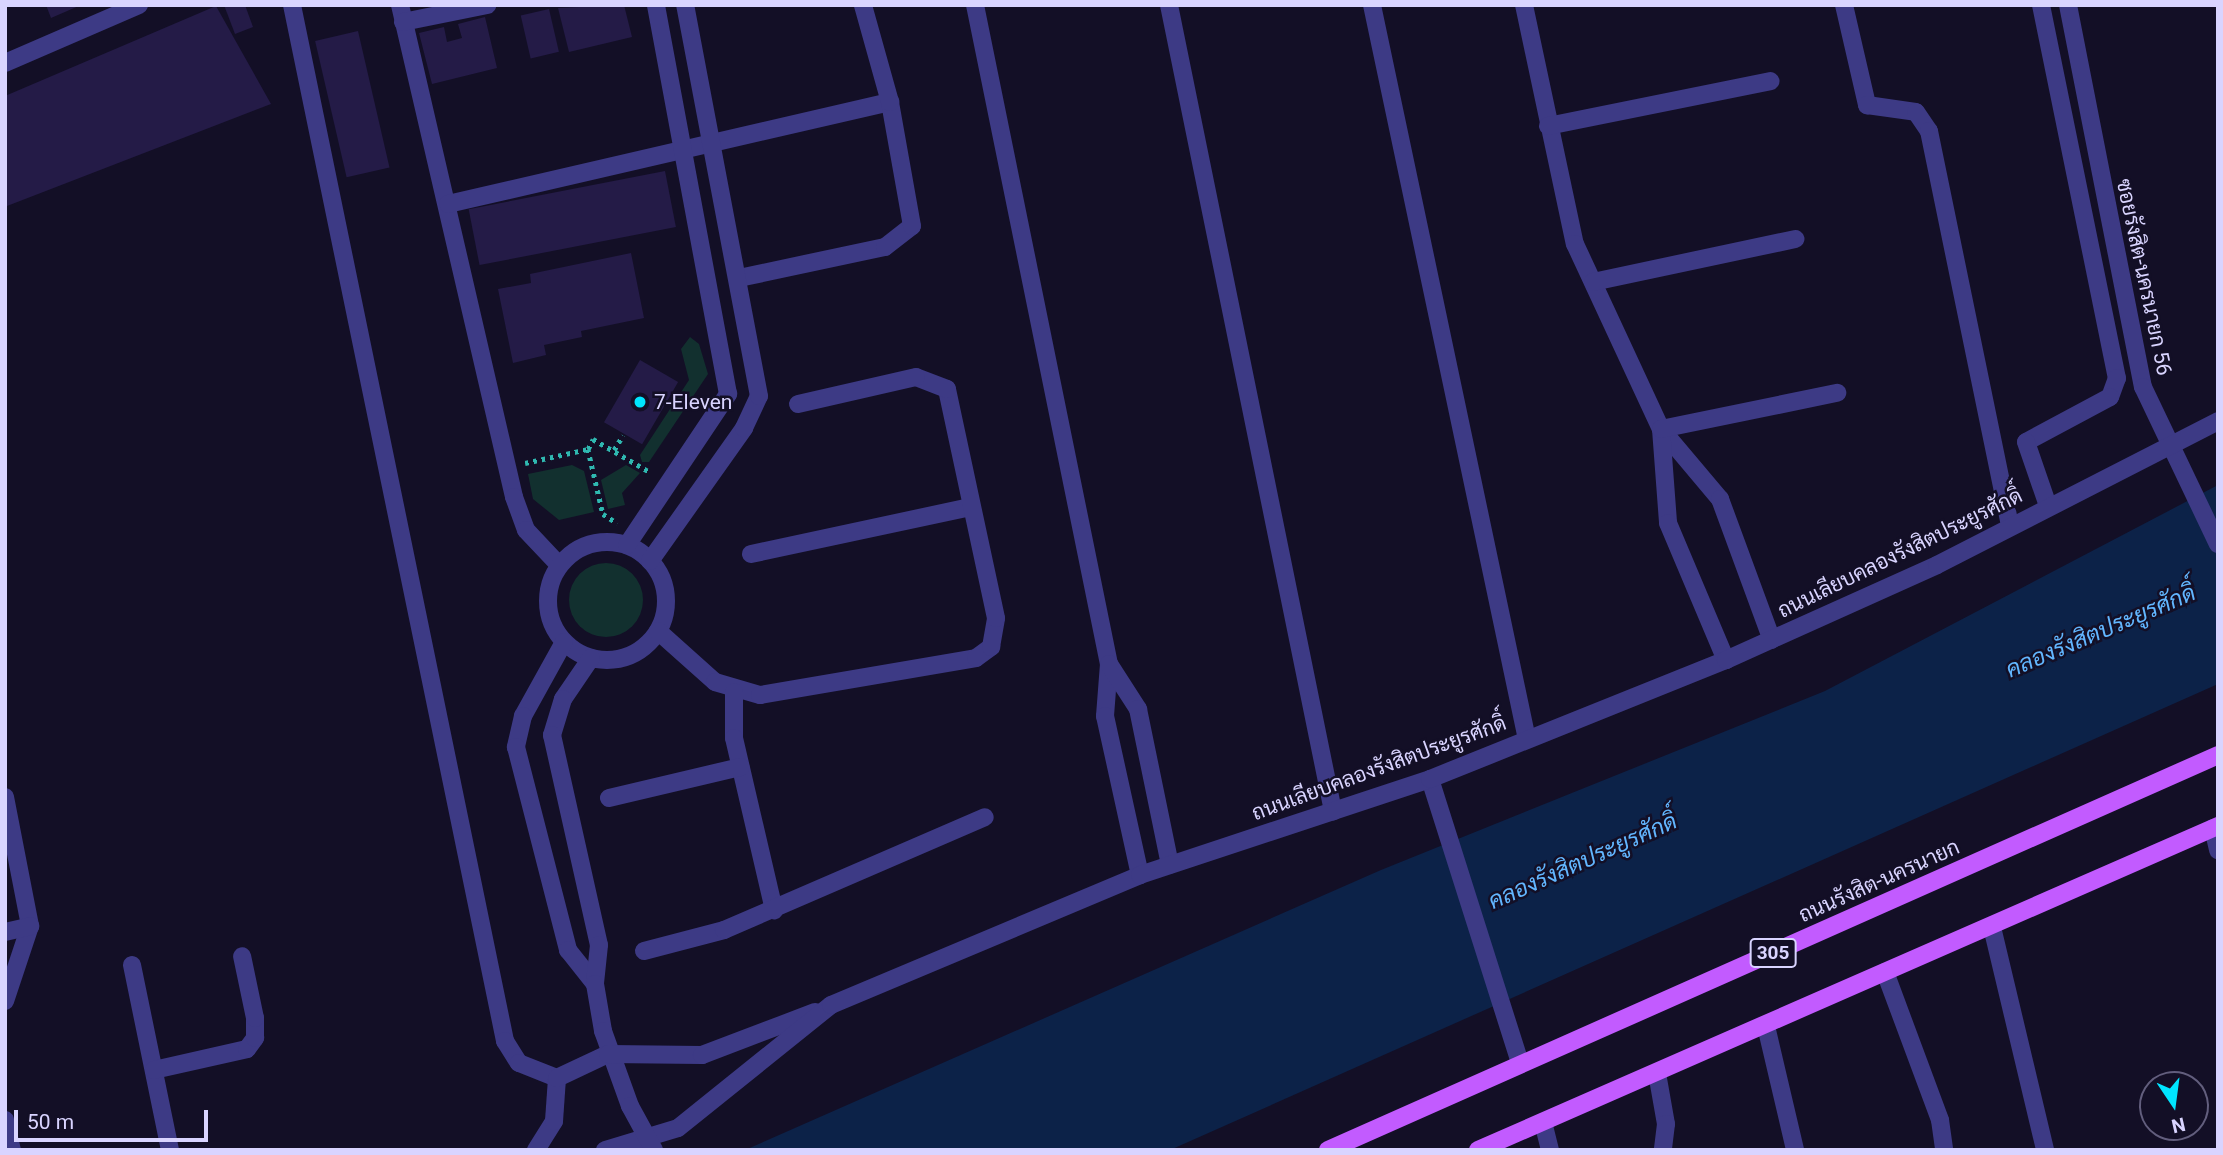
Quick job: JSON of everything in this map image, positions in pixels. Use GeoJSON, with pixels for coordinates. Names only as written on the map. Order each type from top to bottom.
{"type":"FeatureCollection","features":[{"type":"Feature","properties":{"kind":"main road","name":"ถนนรังสิต-นครนายก"},"geometry":{"type":"LineString","coordinates":[[1328,1150],[2218,755]]}},
{"type":"Feature","properties":{"kind":"main road"},"geometry":{"type":"LineString","coordinates":[[1478,1150],[2215,827]]}},
{"type":"Feature","properties":{"kind":"street"},"geometry":{"type":"LineString","coordinates":[[5,63],[139,5]]}},
{"type":"Feature","properties":{"kind":"street"},"geometry":{"type":"LineString","coordinates":[[292,5],[505,1041],[519,1063],[557,1078],[608,1054],[702,1055],[831,1005]]}},
{"type":"Feature","properties":{"kind":"street"},"geometry":{"type":"LineString","coordinates":[[487,5],[402,14],[507,467],[526,530],[559,565]]}},
{"type":"Feature","properties":{"kind":"street"},"geometry":{"type":"LineString","coordinates":[[630,540],[728,394],[656,5]]}},
{"type":"Feature","properties":{"kind":"street"},"geometry":{"type":"LineString","coordinates":[[739,278],[907,236],[912,226],[890,102],[863,5]]}},
{"type":"Feature","properties":{"kind":"street"},"geometry":{"type":"LineString","coordinates":[[975,5],[1109,664],[1105,716],[1140,875]]}},
{"type":"Feature","properties":{"kind":"street"},"geometry":{"type":"LineString","coordinates":[[1169,5],[1334,811]]}},
{"type":"Feature","properties":{"kind":"street"},"geometry":{"type":"LineString","coordinates":[[1372,5],[1527,739]]}},
{"type":"Feature","properties":{"kind":"street"},"geometry":{"type":"LineString","coordinates":[[1524,5],[1548,126],[1576,244],[1661,429],[1720,499],[1772,640]]}},
{"type":"Feature","properties":{"kind":"street"},"geometry":{"type":"LineString","coordinates":[[1844,5],[1867,105],[1916,112],[1929,131],[2011,526]]}},
{"type":"Feature","properties":{"kind":"street"},"geometry":{"type":"LineString","coordinates":[[2041,5],[2117,378],[2110,397],[2026,442],[2048,506]]}},
{"type":"Feature","properties":{"kind":"street","name":"ซอยรังสิต-นครนายก 56"},"geometry":{"type":"LineString","coordinates":[[2068,5],[2129,331],[2143,387],[2218,544]]}},
{"type":"Feature","properties":{"kind":"street"},"geometry":{"type":"LineString","coordinates":[[650,561],[744,428],[759,396],[690,6]]}},
{"type":"Feature","properties":{"kind":"street"},"geometry":{"type":"LineString","coordinates":[[1548,126],[1771,81]]}},
{"type":"Feature","properties":{"kind":"street"},"geometry":{"type":"LineString","coordinates":[[448,204],[890,102]]}},
{"type":"Feature","properties":{"kind":"street"},"geometry":{"type":"LineString","coordinates":[[1592,282],[1796,239]]}},
{"type":"Feature","properties":{"kind":"street"},"geometry":{"type":"LineString","coordinates":[[657,631],[734,692],[789,693],[976,658],[991,648],[996,618],[940,381],[916,377],[798,404]]}},
{"type":"Feature","properties":{"kind":"street"},"geometry":{"type":"LineString","coordinates":[[1661,429],[1837,393]]}},
{"type":"Feature","properties":{"kind":"street","name":"ถนนเลียบคลองรังสิตประยูรศักดิ์"},"geometry":{"type":"LineString","coordinates":[[605,1150],[678,1128],[831,1005],[1140,875],[1430,779],[1726,660],[2048,506],[2172,452],[2218,421]]}},
{"type":"Feature","properties":{"kind":"street"},"geometry":{"type":"LineString","coordinates":[[1661,429],[1668,523],[1726,660]]}},
{"type":"Feature","properties":{"kind":"street"},"geometry":{"type":"LineString","coordinates":[[751,554],[971,507]]}},
{"type":"Feature","properties":{"kind":"street"},"geometry":{"type":"LineString","coordinates":[[630,540],[650,561],[665,587],[657,631],[629,656],[590,658],[564,642],[547,604],[559,565],[578,549],[602,542],[630,540]]}},
{"type":"Feature","properties":{"kind":"street"},"geometry":{"type":"LineString","coordinates":[[564,642],[523,716],[516,747],[568,950],[595,984]]}},
{"type":"Feature","properties":{"kind":"street"},"geometry":{"type":"LineString","coordinates":[[590,658],[563,699],[552,735],[599,945],[595,984],[608,1054],[630,1106],[654,1150]]}},
{"type":"Feature","properties":{"kind":"street"},"geometry":{"type":"LineString","coordinates":[[1109,664],[1138,709],[1170,865]]}},
{"type":"Feature","properties":{"kind":"street"},"geometry":{"type":"LineString","coordinates":[[734,692],[740,767],[774,910]]}},
{"type":"Feature","properties":{"kind":"street"},"geometry":{"type":"LineString","coordinates":[[609,798],[740,767]]}},
{"type":"Feature","properties":{"kind":"street"},"geometry":{"type":"LineString","coordinates":[[1430,779],[1520,1063]]}},
{"type":"Feature","properties":{"kind":"street"},"geometry":{"type":"LineString","coordinates":[[5,797],[30,926],[5,1001]]}},
{"type":"Feature","properties":{"kind":"street"},"geometry":{"type":"LineString","coordinates":[[644,951],[774,910],[985,817]]}},
{"type":"Feature","properties":{"kind":"street"},"geometry":{"type":"LineString","coordinates":[[2215,827],[2218,850]]}},
{"type":"Feature","properties":{"kind":"street"},"geometry":{"type":"LineString","coordinates":[[5,932],[30,926]]}},
{"type":"Feature","properties":{"kind":"street"},"geometry":{"type":"LineString","coordinates":[[1992,927],[2045,1150]]}},
{"type":"Feature","properties":{"kind":"street"},"geometry":{"type":"LineString","coordinates":[[154,1070],[247,1049],[255,1038],[254,1018],[242,956]]}},
{"type":"Feature","properties":{"kind":"street"},"geometry":{"type":"LineString","coordinates":[[132,965],[170,1150]]}},
{"type":"Feature","properties":{"kind":"street"},"geometry":{"type":"LineString","coordinates":[[1885,972],[1940,1120],[1944,1150]]}},
{"type":"Feature","properties":{"kind":"street"},"geometry":{"type":"LineString","coordinates":[[1766,1026],[1795,1150]]}},
{"type":"Feature","properties":{"kind":"street"},"geometry":{"type":"LineString","coordinates":[[1657,1073],[1666,1124],[1663,1150]]}},
{"type":"Feature","properties":{"kind":"street"},"geometry":{"type":"LineString","coordinates":[[536,1150],[554,1121],[557,1078]]}},
{"type":"Feature","properties":{"kind":"street"},"geometry":{"type":"LineString","coordinates":[[5,1120],[12,1150]]}},
{"type":"Feature","properties":{"kind":"street"},"geometry":{"type":"LineString","coordinates":[[1543,1122],[1550,1150]]}},
{"type":"Feature","properties":{"kind":"path"},"geometry":{"type":"LineString","coordinates":[[614,450],[623,435]]}},
{"type":"Feature","properties":{"kind":"path"},"geometry":{"type":"LineString","coordinates":[[630,540],[603,514],[588,449],[593,439],[632,461]]}},
{"type":"Feature","properties":{"kind":"path"},"geometry":{"type":"LineString","coordinates":[[507,467],[588,449]]}},
{"type":"Feature","properties":{"kind":"green space"},"geometry":{"type":"Polygon","coordinates":[[[690,337],[699,344],[708,374],[649,462],[642,462],[640,455],[689,380],[681,349],[690,337]]]}},
{"type":"Feature","properties":{"kind":"green space"},"geometry":{"type":"Polygon","coordinates":[[[572,465],[584,471],[594,512],[559,520],[533,499],[528,474],[572,465]]]}},
{"type":"Feature","properties":{"kind":"green space"},"geometry":{"type":"Polygon","coordinates":[[[626,465],[640,473],[622,493],[625,505],[608,509],[601,480],[626,465]]]}},
{"type":"Feature","properties":{"kind":"green space"},"geometry":{"type":"Polygon","coordinates":[[[599,563],[613,563],[627,569],[637,579],[643,600],[641,614],[627,631],[613,637],[599,637],[585,631],[575,621],[569,607],[569,593],[575,579],[585,569],[599,563]]]}},
{"type":"Feature","properties":{"kind":"water","name":"คลองรังสิตประยูรศักดิ์"},"geometry":{"type":"Polygon","coordinates":[[[2218,485],[2218,684],[1170,1150],[745,1150],[1381,870],[1825,691],[2218,485]]]}},
{"type":"Feature","properties":{"kind":"building"},"geometry":{"type":"Polygon","coordinates":[[[46,5],[81,5],[51,18],[46,5]]]}},
{"type":"Feature","properties":{"kind":"building"},"geometry":{"type":"Polygon","coordinates":[[[224,5],[245,5],[253,27],[235,34],[224,5]]]}},
{"type":"Feature","properties":{"kind":"building"},"geometry":{"type":"Polygon","coordinates":[[[624,5],[632,37],[569,52],[558,8],[624,5]]]}},
{"type":"Feature","properties":{"kind":"building"},"geometry":{"type":"Polygon","coordinates":[[[216,6],[271,104],[7,206],[5,96],[216,6]]]}},
{"type":"Feature","properties":{"kind":"building"},"geometry":{"type":"Polygon","coordinates":[[[549,9],[559,52],[531,58],[521,16],[549,9]]]}},
{"type":"Feature","properties":{"kind":"building"},"geometry":{"type":"Polygon","coordinates":[[[485,17],[497,68],[432,84],[419,33],[444,27],[447,42],[462,38],[458,24],[485,17]]]}},
{"type":"Feature","properties":{"kind":"building"},"geometry":{"type":"Polygon","coordinates":[[[358,31],[389,167],[347,177],[315,41],[358,31]]]}},
{"type":"Feature","properties":{"kind":"building"},"geometry":{"type":"Polygon","coordinates":[[[665,171],[676,227],[480,265],[469,209],[665,171]]]}},
{"type":"Feature","properties":{"kind":"building"},"geometry":{"type":"Polygon","coordinates":[[[631,253],[644,318],[581,331],[582,337],[544,345],[546,355],[513,363],[498,289],[531,283],[530,274],[631,253]]]}},
{"type":"Feature","properties":{"kind":"building","name":"7-Eleven"},"geometry":{"type":"Polygon","coordinates":[[[640,360],[678,382],[642,444],[604,422],[640,360]]]}},
{"type":"Feature","properties":{"kind":"place","name":"7-Eleven"},"geometry":{"type":"Point","coordinates":[640,402]}}]}
